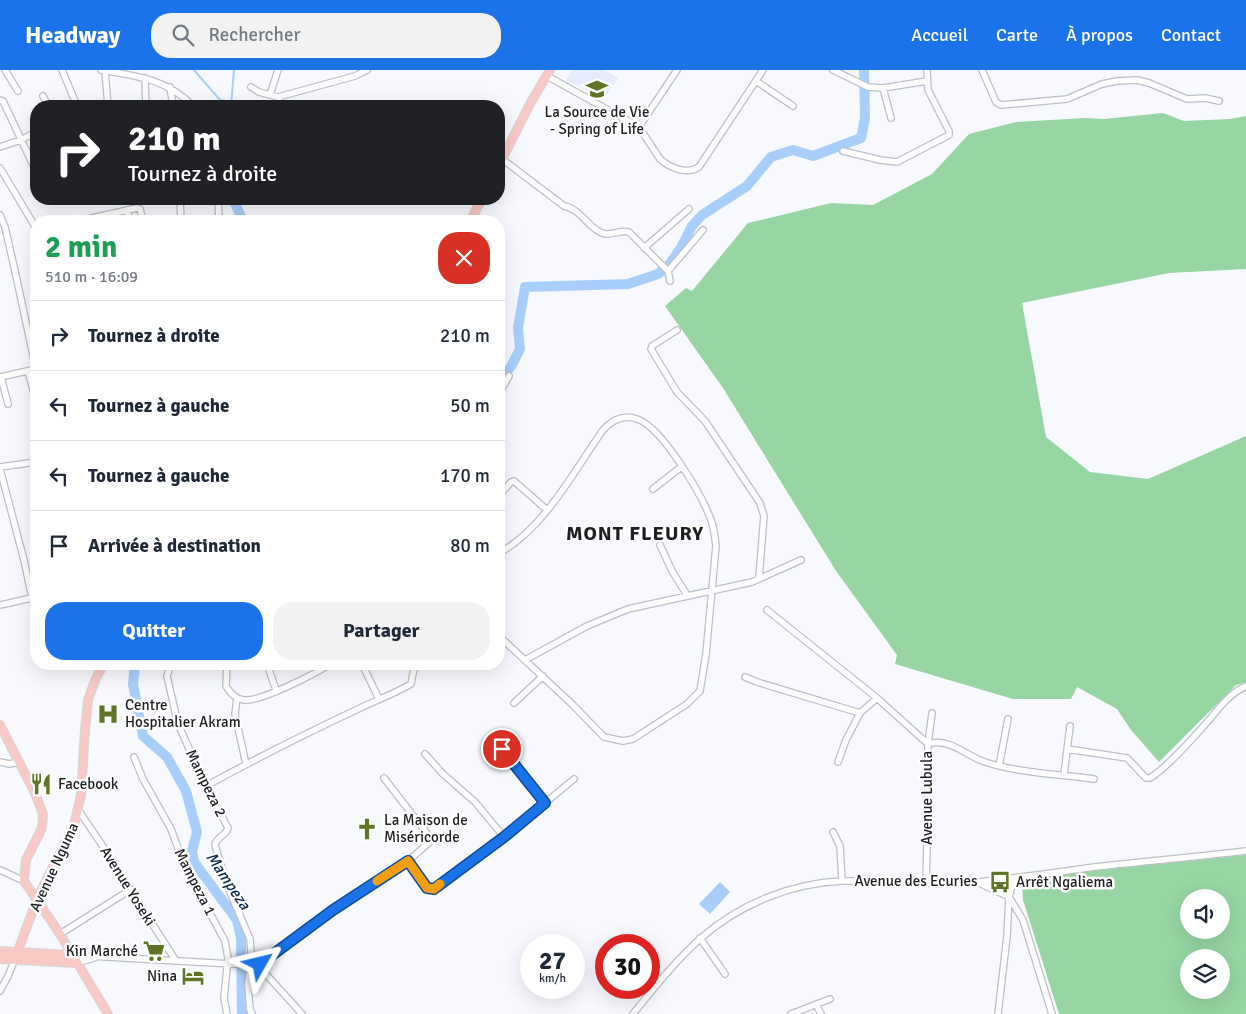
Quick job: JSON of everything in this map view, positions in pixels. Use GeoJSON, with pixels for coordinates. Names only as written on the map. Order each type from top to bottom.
{"type":"FeatureCollection","features":[{"type":"Feature","properties":{"kind":"main road"},"geometry":{"type":"LineString","coordinates":[[505,152],[531,102],[549,73]]}},
{"type":"Feature","properties":{"kind":"main road","name":"Avenue Nguma"},"geometry":{"type":"LineString","coordinates":[[16,956],[37,899],[71,833],[79,811],[88,700],[101,670]]}},
{"type":"Feature","properties":{"kind":"main road"},"geometry":{"type":"LineString","coordinates":[[0,725],[34,791],[43,814],[42,828],[26,860],[24,882],[60,934],[106,1014]]}},
{"type":"Feature","properties":{"kind":"main road"},"geometry":{"type":"LineString","coordinates":[[0,951],[16,956],[77,963]]}},
{"type":"Feature","properties":{"kind":"main road"},"geometry":{"type":"LineString","coordinates":[[0,958],[71,955]]}},
{"type":"Feature","properties":{"kind":"street"},"geometry":{"type":"LineString","coordinates":[[5,70],[18,91]]}},
{"type":"Feature","properties":{"kind":"street"},"geometry":{"type":"LineString","coordinates":[[62,70],[74,100]]}},
{"type":"Feature","properties":{"kind":"street"},"geometry":{"type":"LineString","coordinates":[[102,70],[145,78],[170,87],[187,100]]}},
{"type":"Feature","properties":{"kind":"street"},"geometry":{"type":"LineString","coordinates":[[270,95],[278,70]]}},
{"type":"Feature","properties":{"kind":"street"},"geometry":{"type":"LineString","coordinates":[[285,100],[355,76],[367,70]]}},
{"type":"Feature","properties":{"kind":"street"},"geometry":{"type":"LineString","coordinates":[[639,127],[677,70]]}},
{"type":"Feature","properties":{"kind":"street"},"geometry":{"type":"LineString","coordinates":[[549,73],[639,127],[657,156],[664,162],[683,171],[694,170],[699,167],[763,70]]}},
{"type":"Feature","properties":{"kind":"street"},"geometry":{"type":"LineString","coordinates":[[833,70],[861,84],[883,88],[926,82]]}},
{"type":"Feature","properties":{"kind":"street"},"geometry":{"type":"LineString","coordinates":[[843,151],[894,163],[948,136],[949,131],[928,90],[926,82],[927,70]]}},
{"type":"Feature","properties":{"kind":"street"},"geometry":{"type":"LineString","coordinates":[[982,70],[996,102],[1001,105],[1067,99],[1102,84],[1137,80],[1186,100],[1205,98],[1219,101]]}},
{"type":"Feature","properties":{"kind":"street"},"geometry":{"type":"LineString","coordinates":[[106,71],[108,100]]}},
{"type":"Feature","properties":{"kind":"street"},"geometry":{"type":"LineString","coordinates":[[145,78],[146,100]]}},
{"type":"Feature","properties":{"kind":"street"},"geometry":{"type":"LineString","coordinates":[[756,81],[793,106]]}},
{"type":"Feature","properties":{"kind":"street"},"geometry":{"type":"LineString","coordinates":[[170,87],[172,100]]}},
{"type":"Feature","properties":{"kind":"street"},"geometry":{"type":"LineString","coordinates":[[251,87],[270,95],[276,100]]}},
{"type":"Feature","properties":{"kind":"street"},"geometry":{"type":"LineString","coordinates":[[883,88],[891,118]]}},
{"type":"Feature","properties":{"kind":"street"},"geometry":{"type":"LineString","coordinates":[[43,96],[45,100]]}},
{"type":"Feature","properties":{"kind":"street"},"geometry":{"type":"LineString","coordinates":[[0,100],[3,101],[30,159]]}},
{"type":"Feature","properties":{"kind":"street"},"geometry":{"type":"LineString","coordinates":[[0,147],[30,135]]}},
{"type":"Feature","properties":{"kind":"street"},"geometry":{"type":"LineString","coordinates":[[505,165],[564,206],[572,208],[600,232],[607,234],[626,231],[667,270],[670,282]]}},
{"type":"Feature","properties":{"kind":"street"},"geometry":{"type":"LineString","coordinates":[[0,168],[30,218]]}},
{"type":"Feature","properties":{"kind":"street"},"geometry":{"type":"LineString","coordinates":[[105,215],[140,209],[142,215]]}},
{"type":"Feature","properties":{"kind":"street"},"geometry":{"type":"LineString","coordinates":[[644,248],[690,209]]}},
{"type":"Feature","properties":{"kind":"street"},"geometry":{"type":"LineString","coordinates":[[127,210],[128,215]]}},
{"type":"Feature","properties":{"kind":"street"},"geometry":{"type":"LineString","coordinates":[[0,215],[11,253],[30,341]]}},
{"type":"Feature","properties":{"kind":"street"},"geometry":{"type":"LineString","coordinates":[[667,270],[703,230]]}},
{"type":"Feature","properties":{"kind":"street"},"geometry":{"type":"LineString","coordinates":[[677,330],[652,346],[651,349],[677,392],[705,421],[760,503],[764,516],[759,578]]}},
{"type":"Feature","properties":{"kind":"street"},"geometry":{"type":"LineString","coordinates":[[8,404],[0,377],[28,371],[30,378]]}},
{"type":"Feature","properties":{"kind":"street"},"geometry":{"type":"LineString","coordinates":[[505,383],[509,376]]}},
{"type":"Feature","properties":{"kind":"street"},"geometry":{"type":"LineString","coordinates":[[505,550],[526,534],[547,510],[610,422],[629,417],[643,421],[672,453],[700,497],[712,522],[716,546],[705,662],[700,691],[686,704],[633,739],[623,741],[604,737],[543,676],[505,642]]}},
{"type":"Feature","properties":{"kind":"street"},"geometry":{"type":"LineString","coordinates":[[30,463],[0,468],[30,583]]}},
{"type":"Feature","properties":{"kind":"street"},"geometry":{"type":"LineString","coordinates":[[653,489],[681,467]]}},
{"type":"Feature","properties":{"kind":"street"},"geometry":{"type":"LineString","coordinates":[[505,488],[514,481],[547,510]]}},
{"type":"Feature","properties":{"kind":"street"},"geometry":{"type":"LineString","coordinates":[[660,545],[672,571],[687,595]]}},
{"type":"Feature","properties":{"kind":"street"},"geometry":{"type":"LineString","coordinates":[[525,660],[587,626],[620,612],[687,595],[752,582],[802,560]]}},
{"type":"Feature","properties":{"kind":"street"},"geometry":{"type":"LineString","coordinates":[[0,605],[30,599]]}},
{"type":"Feature","properties":{"kind":"street"},"geometry":{"type":"LineString","coordinates":[[767,610],[877,698],[928,744],[935,742],[945,743],[982,761],[999,766],[1094,779]]}},
{"type":"Feature","properties":{"kind":"street","name":"Mampeza 2"},"geometry":{"type":"LineString","coordinates":[[169,670],[167,676],[178,724],[206,786],[228,828],[226,833],[215,843],[215,847],[227,885],[250,939],[247,966],[250,1010],[252,1014]]}},
{"type":"Feature","properties":{"kind":"street"},"geometry":{"type":"LineString","coordinates":[[227,670],[226,686],[237,698],[253,700],[318,670]]}},
{"type":"Feature","properties":{"kind":"street"},"geometry":{"type":"LineString","coordinates":[[269,670],[276,690]]}},
{"type":"Feature","properties":{"kind":"street"},"geometry":{"type":"LineString","coordinates":[[365,670],[378,699]]}},
{"type":"Feature","properties":{"kind":"street"},"geometry":{"type":"LineString","coordinates":[[206,786],[246,764],[411,684],[414,670]]}},
{"type":"Feature","properties":{"kind":"street"},"geometry":{"type":"LineString","coordinates":[[514,703],[543,676]]}},
{"type":"Feature","properties":{"kind":"street"},"geometry":{"type":"LineString","coordinates":[[745,677],[860,713]]}},
{"type":"Feature","properties":{"kind":"street"},"geometry":{"type":"LineString","coordinates":[[1067,749],[1127,758],[1146,778],[1150,778],[1167,764],[1230,695],[1246,686]]}},
{"type":"Feature","properties":{"kind":"street"},"geometry":{"type":"LineString","coordinates":[[237,698],[235,714],[246,764]]}},
{"type":"Feature","properties":{"kind":"street"},"geometry":{"type":"LineString","coordinates":[[838,762],[846,740],[860,713],[877,698]]}},
{"type":"Feature","properties":{"kind":"street","name":"Avenue Lubula"},"geometry":{"type":"LineString","coordinates":[[926,883],[928,744],[932,713]]}},
{"type":"Feature","properties":{"kind":"street"},"geometry":{"type":"LineString","coordinates":[[999,766],[1008,718]]}},
{"type":"Feature","properties":{"kind":"street"},"geometry":{"type":"LineString","coordinates":[[1064,775],[1070,726]]}},
{"type":"Feature","properties":{"kind":"street"},"geometry":{"type":"LineString","coordinates":[[502,749],[545,803]]}},
{"type":"Feature","properties":{"kind":"street"},"geometry":{"type":"LineString","coordinates":[[425,754],[443,774],[475,802],[504,837]]}},
{"type":"Feature","properties":{"kind":"street","name":"Mampeza 1"},"geometry":{"type":"LineString","coordinates":[[134,757],[143,779],[171,829],[185,867],[225,941],[229,965],[224,998],[227,1014]]}},
{"type":"Feature","properties":{"kind":"street"},"geometry":{"type":"LineString","coordinates":[[0,762],[9,764],[19,762]]}},
{"type":"Feature","properties":{"kind":"street"},"geometry":{"type":"LineString","coordinates":[[258,968],[260,964],[333,910],[408,861],[432,840],[384,778]]}},
{"type":"Feature","properties":{"kind":"street"},"geometry":{"type":"LineString","coordinates":[[408,861],[427,888],[434,889],[504,837],[574,779]]}},
{"type":"Feature","properties":{"kind":"street","name":"Avenue Yoseki"},"geometry":{"type":"LineString","coordinates":[[79,811],[176,961]]}},
{"type":"Feature","properties":{"kind":"street"},"geometry":{"type":"LineString","coordinates":[[833,832],[840,846],[842,881]]}},
{"type":"Feature","properties":{"kind":"street","name":"Avenue des Ecuries"},"geometry":{"type":"LineString","coordinates":[[633,1014],[700,938],[737,911],[778,893],[812,885],[842,881],[977,882],[1246,851]]}},
{"type":"Feature","properties":{"kind":"street"},"geometry":{"type":"LineString","coordinates":[[0,870],[24,882]]}},
{"type":"Feature","properties":{"kind":"street"},"geometry":{"type":"LineString","coordinates":[[998,1014],[1007,936],[1009,897],[1014,878]]}},
{"type":"Feature","properties":{"kind":"street"},"geometry":{"type":"LineString","coordinates":[[977,882],[1009,897],[1023,920],[1052,1014]]}},
{"type":"Feature","properties":{"kind":"street"},"geometry":{"type":"LineString","coordinates":[[60,934],[130,890]]}},
{"type":"Feature","properties":{"kind":"street"},"geometry":{"type":"LineString","coordinates":[[700,938],[725,974]]}},
{"type":"Feature","properties":{"kind":"street"},"geometry":{"type":"LineString","coordinates":[[71,955],[258,968],[264,972],[302,1014]]}},
{"type":"Feature","properties":{"kind":"street"},"geometry":{"type":"LineString","coordinates":[[0,991],[16,956]]}},
{"type":"Feature","properties":{"kind":"street"},"geometry":{"type":"LineString","coordinates":[[77,963],[101,957]]}},
{"type":"Feature","properties":{"kind":"street"},"geometry":{"type":"LineString","coordinates":[[791,1014],[830,999]]}},
{"type":"Feature","properties":{"kind":"street"},"geometry":{"type":"LineString","coordinates":[[816,1004],[821,1014]]}},
{"type":"Feature","properties":{"kind":"shaded area","name":"La Source de Vie - Spring of Life"},"geometry":{"type":"Polygon","coordinates":[[[572,70],[605,70],[618,78],[604,99],[566,80],[572,70]]]}},
{"type":"Feature","properties":{"kind":"green space"},"geometry":{"type":"Polygon","coordinates":[[[1163,113],[1184,121],[1230,119],[1246,116],[1246,269],[1169,273],[1022,303],[1046,437],[1090,472],[1148,479],[1246,436],[1246,682],[1236,685],[1159,762],[1131,730],[1117,709],[1077,687],[1071,699],[1013,699],[895,664],[897,655],[836,571],[723,388],[665,306],[686,288],[692,291],[748,223],[831,203],[873,205],[932,174],[969,134],[1016,122],[1085,118],[1104,119],[1163,113]]]}},
{"type":"Feature","properties":{"kind":"green space"},"geometry":{"type":"Polygon","coordinates":[[[1246,855],[1246,1014],[1059,1014],[1023,900],[1022,881],[1041,876],[1246,855]]]}},
{"type":"Feature","properties":{"kind":"water"},"geometry":{"type":"Polygon","coordinates":[[[720,882],[730,892],[710,914],[699,904],[720,882]]]}},
{"type":"Feature","properties":{"kind":"waterway"},"geometry":{"type":"LineString","coordinates":[[194,70],[220,100]]}},
{"type":"Feature","properties":{"kind":"waterway"},"geometry":{"type":"LineString","coordinates":[[232,100],[234,70]]}},
{"type":"Feature","properties":{"kind":"waterway"},"geometry":{"type":"LineString","coordinates":[[505,374],[520,349],[518,328],[525,287],[628,284],[658,274],[668,266],[681,248],[692,226],[702,215],[747,186],[771,157],[793,150],[813,156],[861,138],[865,118],[864,70]]}},
{"type":"Feature","properties":{"kind":"waterway"},"geometry":{"type":"LineString","coordinates":[[236,205],[240,215]]}},
{"type":"Feature","properties":{"kind":"waterway","name":"Mampeza"},"geometry":{"type":"LineString","coordinates":[[134,670],[133,684],[143,736],[167,757],[186,791],[197,832],[192,851],[194,862],[237,920],[241,938],[242,1014]]}},
{"type":"Feature","properties":{"kind":"slow traffic"},"geometry":{"type":"LineString","coordinates":[[377,881],[408,861],[427,888],[434,889],[440,884]]}},
{"type":"Feature","properties":{"kind":"place","name":"La Source de Vie - Spring of Life"},"geometry":{"type":"Point","coordinates":[597,89]}},
{"type":"Feature","properties":{"kind":"place","name":"Centre Hospitalier Akram"},"geometry":{"type":"Point","coordinates":[108,714]}},
{"type":"Feature","properties":{"kind":"place","name":"Facebook"},"geometry":{"type":"Point","coordinates":[41,784]}},
{"type":"Feature","properties":{"kind":"place","name":"La Maison de Miséricorde"},"geometry":{"type":"Point","coordinates":[367,829]}},
{"type":"Feature","properties":{"kind":"place","name":"Arrêt Ngaliema"},"geometry":{"type":"Point","coordinates":[1000,882]}},
{"type":"Feature","properties":{"kind":"place","name":"Kin Marché"},"geometry":{"type":"Point","coordinates":[154,951]}},
{"type":"Feature","properties":{"kind":"place","name":"Nina"},"geometry":{"type":"Point","coordinates":[193,976]}},
{"type":"Feature","properties":{"kind":"district","name":"MONT FLEURY"},"geometry":{"type":"Point","coordinates":[635,533]}},
{"type":"Feature","properties":{"kind":"route"},"geometry":{"type":"LineString","coordinates":[[260,964],[333,910],[408,861],[427,888],[434,889],[504,837],[545,803],[502,749]]}}]}
